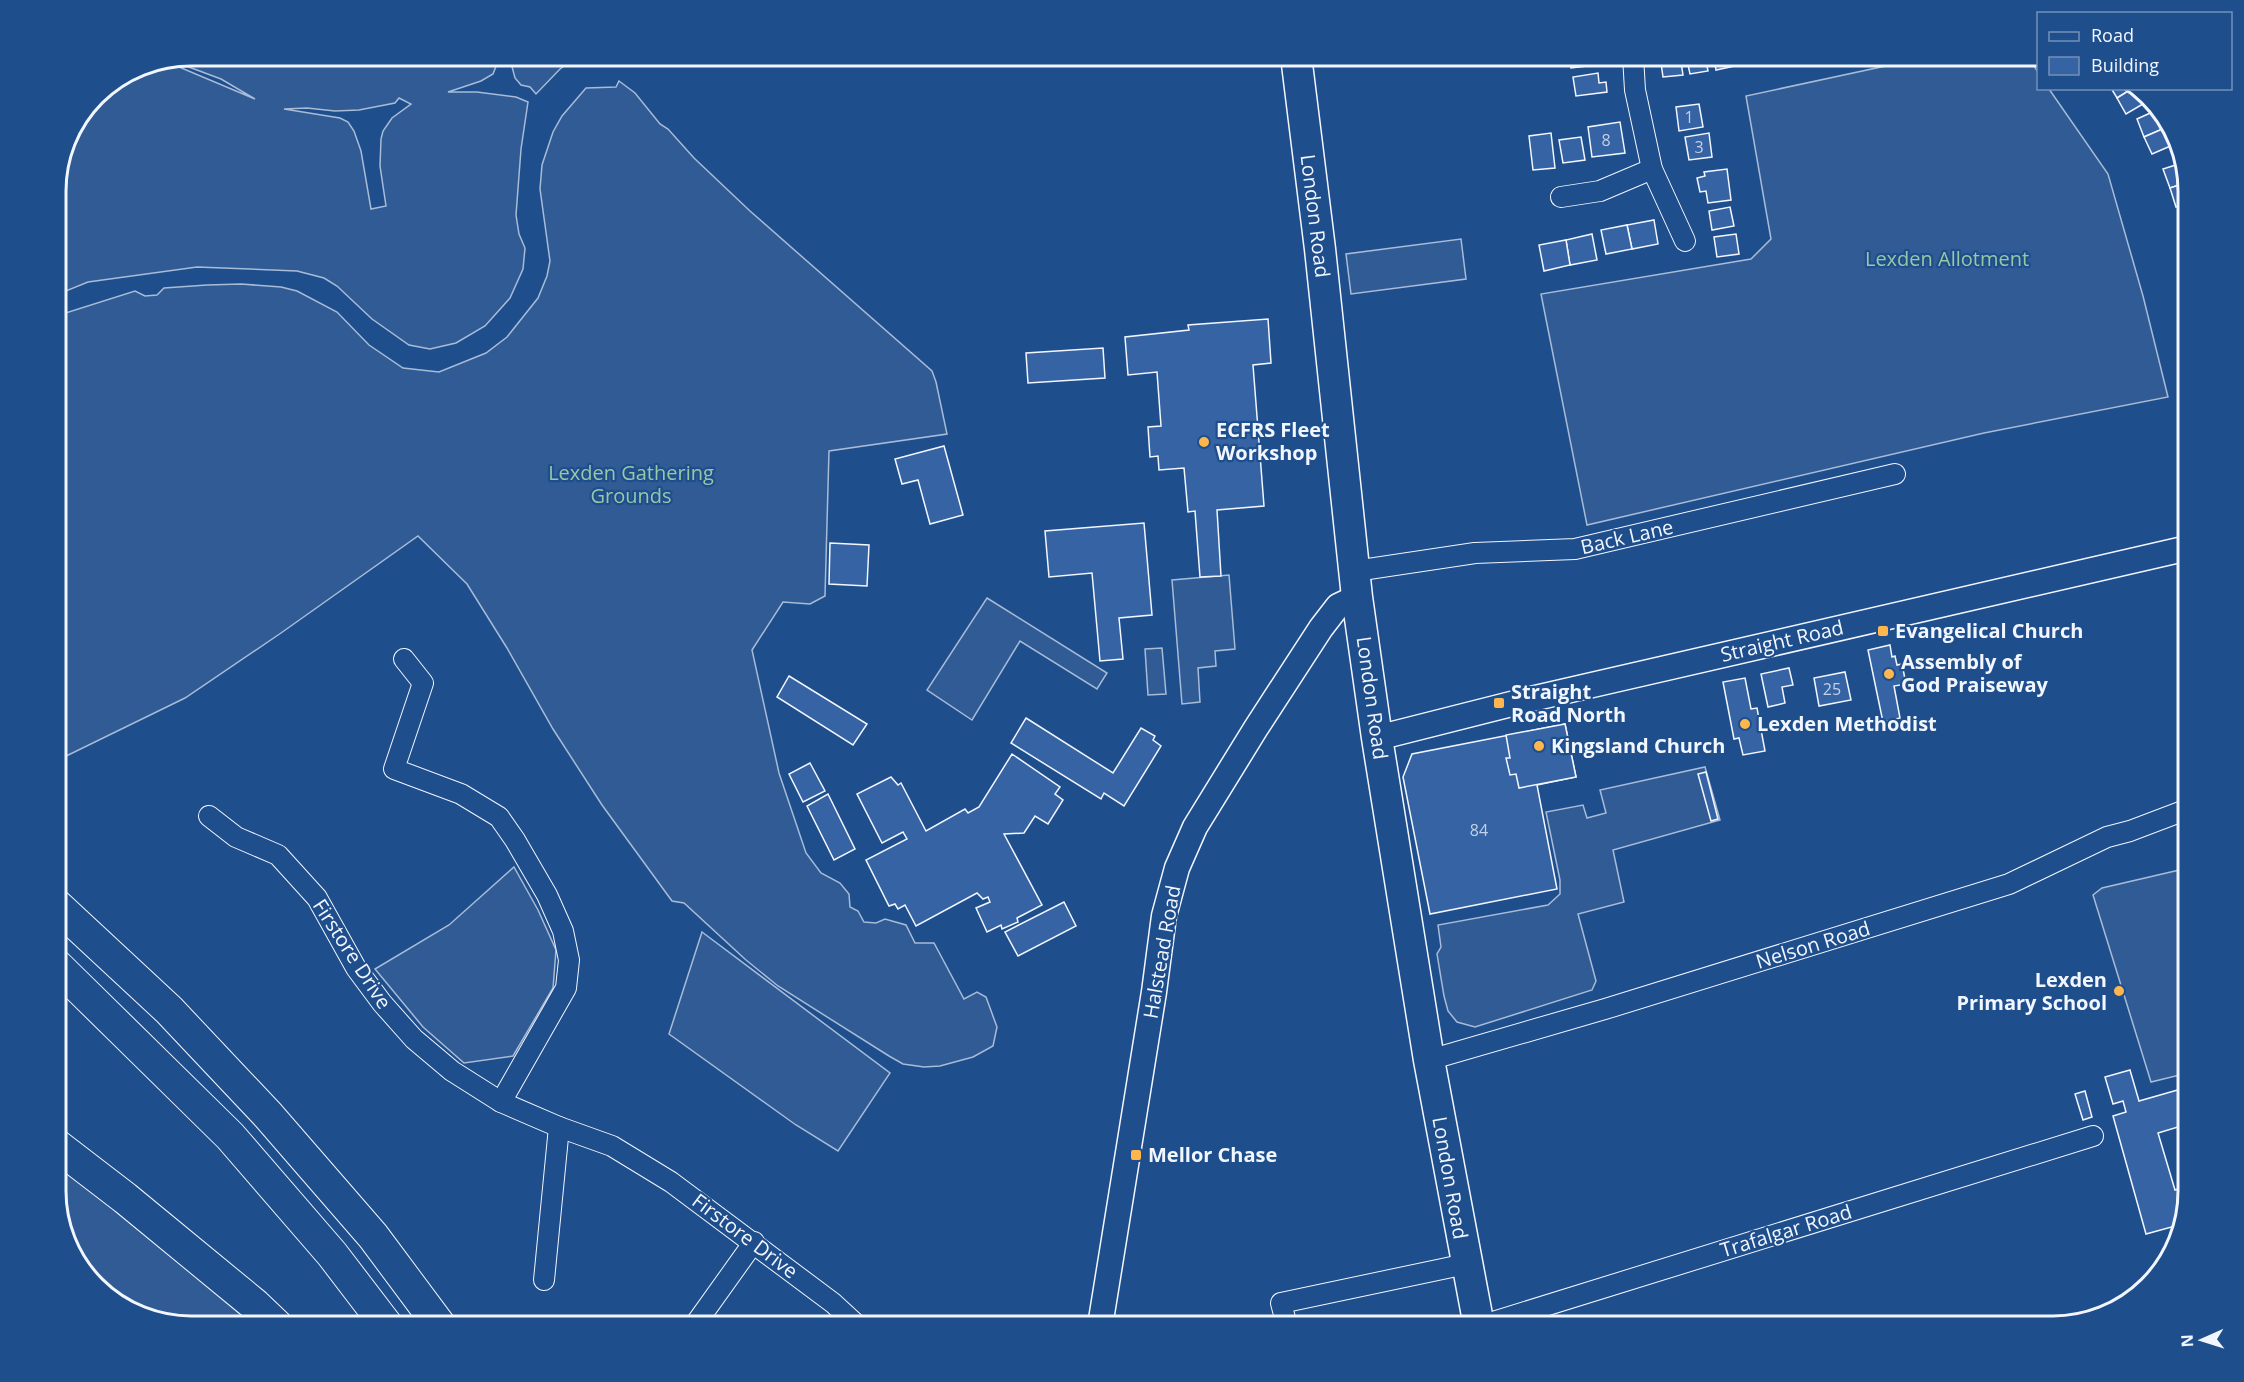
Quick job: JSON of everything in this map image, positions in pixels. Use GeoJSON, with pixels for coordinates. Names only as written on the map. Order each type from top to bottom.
{"type":"FeatureCollection","features":[{"type":"Feature","properties":{"kind":"highway"},"geometry":{"type":"LineString","coordinates":[[66,914],[169,1010],[268,1115],[373,1236],[433,1316]]}},
{"type":"Feature","properties":{"kind":"highway"},"geometry":{"type":"LineString","coordinates":[[66,975],[230,1136],[332,1254],[379,1316]]}},
{"type":"Feature","properties":{"kind":"highway"},"geometry":{"type":"LineString","coordinates":[[66,1153],[125,1198],[267,1316]]}},
{"type":"Feature","properties":{"kind":"main road","name":"London Road"},"geometry":{"type":"LineString","coordinates":[[1296,66],[1320,249],[1356,584],[1377,738],[1429,1060],[1477,1316]]}},
{"type":"Feature","properties":{"kind":"street"},"geometry":{"type":"LineString","coordinates":[[1633,66],[1635,90],[1652,169],[1685,241]]}},
{"type":"Feature","properties":{"kind":"street"},"geometry":{"type":"LineString","coordinates":[[1561,197],[1600,191],[1652,169]]}},
{"type":"Feature","properties":{"kind":"street","name":"Back Lane"},"geometry":{"type":"LineString","coordinates":[[1356,584],[1475,554],[1575,549],[1895,474]]}},
{"type":"Feature","properties":{"kind":"street","name":"Straight Road"},"geometry":{"type":"LineString","coordinates":[[1377,738],[1537,697],[2178,550]]}},
{"type":"Feature","properties":{"kind":"street","name":"Halstead Road"},"geometry":{"type":"LineString","coordinates":[[1102,1316],[1164,916],[1177,868],[1195,827],[1256,728],[1321,628],[1356,584]]}},
{"type":"Feature","properties":{"kind":"street"},"geometry":{"type":"LineString","coordinates":[[404,659],[423,683],[394,770],[461,794],[499,817],[547,895],[563,931],[570,960],[566,988],[501,1102]]}},
{"type":"Feature","properties":{"kind":"street","name":"Nelson Road"},"geometry":{"type":"LineString","coordinates":[[1429,1060],[1605,1009],[2009,884],[2107,837],[2178,813]]}},
{"type":"Feature","properties":{"kind":"street","name":"Firstore Drive"},"geometry":{"type":"LineString","coordinates":[[209,816],[236,837],[278,855],[317,898],[356,968],[382,1003],[414,1039],[452,1071],[501,1102],[559,1127],[612,1146],[672,1182],[847,1316]]}},
{"type":"Feature","properties":{"kind":"street"},"geometry":{"type":"LineString","coordinates":[[544,1280],[559,1127]]}},
{"type":"Feature","properties":{"kind":"street","name":"Trafalgar Road"},"geometry":{"type":"LineString","coordinates":[[1511,1316],[2093,1136]]}},
{"type":"Feature","properties":{"kind":"street"},"geometry":{"type":"LineString","coordinates":[[701,1316],[753,1242]]}},
{"type":"Feature","properties":{"kind":"street"},"geometry":{"type":"LineString","coordinates":[[1284,1316],[1281,1303],[1466,1264]]}},
{"type":"Feature","properties":{"kind":"shaded area"},"geometry":{"type":"Polygon","coordinates":[[[187,66],[496,66],[493,74],[481,81],[448,92],[477,92],[516,97],[528,102],[521,149],[516,215],[519,234],[525,248],[523,269],[510,298],[485,326],[456,343],[430,349],[409,345],[372,319],[337,286],[324,278],[297,271],[197,267],[88,282],[66,291],[66,183],[70,159],[87,122],[103,103],[122,87],[143,76],[167,68],[179,67],[255,99],[221,79],[187,66]],[[399,98],[395,103],[359,110],[284,109],[340,118],[348,122],[361,151],[371,209],[386,206],[380,166],[381,139],[383,131],[392,118],[411,104],[399,98]]]}},
{"type":"Feature","properties":{"kind":"shaded area"},"geometry":{"type":"Polygon","coordinates":[[[512,66],[564,66],[536,94],[530,87],[521,85],[515,78],[512,66]]]}},
{"type":"Feature","properties":{"kind":"shaded area","name":"Lexden Allotment"},"geometry":{"type":"Polygon","coordinates":[[[1886,66],[2034,66],[2037,71],[2037,90],[2050,90],[2108,174],[2143,296],[2168,397],[1984,433],[1587,525],[1541,294],[1751,259],[1771,239],[1746,96],[1886,66]]]}},
{"type":"Feature","properties":{"kind":"shaded area","name":"Lexden Gathering Grounds"},"geometry":{"type":"Polygon","coordinates":[[[619,81],[635,93],[660,124],[668,129],[694,158],[750,211],[932,371],[947,434],[829,451],[825,596],[810,604],[783,602],[752,650],[779,773],[806,853],[821,873],[840,883],[849,894],[850,907],[858,911],[864,922],[876,923],[885,919],[906,925],[915,943],[934,943],[964,999],[977,992],[986,997],[997,1027],[993,1046],[973,1057],[940,1066],[924,1067],[903,1064],[778,986],[684,903],[672,901],[602,805],[553,729],[467,584],[418,536],[185,698],[66,756],[66,313],[135,291],[145,296],[157,295],[164,288],[207,285],[241,284],[281,287],[297,291],[337,312],[369,345],[403,368],[439,372],[486,353],[507,337],[538,298],[547,276],[550,261],[540,189],[542,165],[553,132],[562,116],[586,88],[616,87],[619,81]]]}},
{"type":"Feature","properties":{"kind":"shaded area"},"geometry":{"type":"Polygon","coordinates":[[[1461,239],[1466,279],[1351,294],[1346,254],[1461,239]]]}},
{"type":"Feature","properties":{"kind":"shaded area"},"geometry":{"type":"Polygon","coordinates":[[[1229,575],[1235,649],[1215,651],[1216,666],[1198,668],[1200,702],[1182,704],[1172,580],[1229,575]]]}},
{"type":"Feature","properties":{"kind":"shaded area"},"geometry":{"type":"Polygon","coordinates":[[[987,598],[1107,673],[1097,689],[1020,641],[972,720],[927,690],[987,598]]]}},
{"type":"Feature","properties":{"kind":"shaded area"},"geometry":{"type":"Polygon","coordinates":[[[1162,648],[1166,694],[1148,695],[1145,649],[1162,648]]]}},
{"type":"Feature","properties":{"kind":"shaded area"},"geometry":{"type":"Polygon","coordinates":[[[1705,767],[1720,820],[1613,850],[1624,902],[1578,914],[1596,981],[1592,990],[1475,1027],[1457,1022],[1448,1011],[1444,996],[1437,954],[1441,947],[1438,925],[1548,905],[1560,894],[1560,880],[1546,812],[1583,805],[1587,818],[1606,813],[1600,790],[1705,767]]]}},
{"type":"Feature","properties":{"kind":"shaded area"},"geometry":{"type":"Polygon","coordinates":[[[514,867],[538,910],[556,950],[553,988],[513,1056],[464,1063],[423,1027],[375,969],[449,925],[514,867]]]}},
{"type":"Feature","properties":{"kind":"shaded area"},"geometry":{"type":"Polygon","coordinates":[[[2178,870],[2178,1075],[2151,1082],[2093,895],[2102,888],[2178,870]]]}},
{"type":"Feature","properties":{"kind":"shaded area"},"geometry":{"type":"Polygon","coordinates":[[[702,932],[890,1073],[838,1151],[796,1125],[669,1034],[702,932]]]}},
{"type":"Feature","properties":{"kind":"shaded area"},"geometry":{"type":"Polygon","coordinates":[[[66,1162],[257,1316],[175,1315],[143,1306],[115,1290],[87,1260],[73,1231],[66,1199],[66,1162]]]}},
{"type":"Feature","properties":{"kind":"building"},"geometry":{"type":"Polygon","coordinates":[[[1661,66],[1682,66],[1683,75],[1663,77],[1661,66]]]}},
{"type":"Feature","properties":{"kind":"building"},"geometry":{"type":"Polygon","coordinates":[[[1688,66],[1707,66],[1708,71],[1690,74],[1688,66]]]}},
{"type":"Feature","properties":{"kind":"building"},"geometry":{"type":"Polygon","coordinates":[[[1715,66],[1735,66],[1716,70],[1715,66]]]}},
{"type":"Feature","properties":{"kind":"building"},"geometry":{"type":"Polygon","coordinates":[[[1598,73],[1599,83],[1606,82],[1607,92],[1576,96],[1573,77],[1598,73]]]}},
{"type":"Feature","properties":{"kind":"building"},"geometry":{"type":"Polygon","coordinates":[[[2112,90],[2128,91],[2117,98],[2112,90]]]}},
{"type":"Feature","properties":{"kind":"building"},"geometry":{"type":"Polygon","coordinates":[[[2128,91],[2142,104],[2126,114],[2117,98],[2128,91]]]}},
{"type":"Feature","properties":{"kind":"building"},"geometry":{"type":"Polygon","coordinates":[[[1699,104],[1703,127],[1679,131],[1676,107],[1699,104]]]}},
{"type":"Feature","properties":{"kind":"building"},"geometry":{"type":"Polygon","coordinates":[[[2150,113],[2161,130],[2144,137],[2137,119],[2150,113]]]}},
{"type":"Feature","properties":{"kind":"building"},"geometry":{"type":"Polygon","coordinates":[[[1620,122],[1625,153],[1592,157],[1588,127],[1620,122]]]}},
{"type":"Feature","properties":{"kind":"building"},"geometry":{"type":"Polygon","coordinates":[[[2161,130],[2169,146],[2152,154],[2144,137],[2161,130]]]}},
{"type":"Feature","properties":{"kind":"building"},"geometry":{"type":"Polygon","coordinates":[[[1551,133],[1555,168],[1533,170],[1529,136],[1551,133]]]}},
{"type":"Feature","properties":{"kind":"building"},"geometry":{"type":"Polygon","coordinates":[[[1709,133],[1712,157],[1689,160],[1685,137],[1709,133]]]}},
{"type":"Feature","properties":{"kind":"building"},"geometry":{"type":"Polygon","coordinates":[[[1581,137],[1585,160],[1563,163],[1559,140],[1581,137]]]}},
{"type":"Feature","properties":{"kind":"building"},"geometry":{"type":"Polygon","coordinates":[[[2176,165],[2178,185],[2170,188],[2163,169],[2176,165]]]}},
{"type":"Feature","properties":{"kind":"building"},"geometry":{"type":"Polygon","coordinates":[[[1727,169],[1731,200],[1708,203],[1706,191],[1700,192],[1697,178],[1705,176],[1704,172],[1727,169]]]}},
{"type":"Feature","properties":{"kind":"building"},"geometry":{"type":"Polygon","coordinates":[[[2178,185],[2178,206],[2176,207],[2170,188],[2178,185]]]}},
{"type":"Feature","properties":{"kind":"building"},"geometry":{"type":"Polygon","coordinates":[[[1730,207],[1734,226],[1712,230],[1709,211],[1730,207]]]}},
{"type":"Feature","properties":{"kind":"building"},"geometry":{"type":"Polygon","coordinates":[[[1654,220],[1658,244],[1632,249],[1627,225],[1654,220]]]}},
{"type":"Feature","properties":{"kind":"building"},"geometry":{"type":"Polygon","coordinates":[[[1627,225],[1632,249],[1606,254],[1601,230],[1627,225]]]}},
{"type":"Feature","properties":{"kind":"building"},"geometry":{"type":"Polygon","coordinates":[[[1592,234],[1597,260],[1570,265],[1566,240],[1592,234]]]}},
{"type":"Feature","properties":{"kind":"building"},"geometry":{"type":"Polygon","coordinates":[[[1736,234],[1739,254],[1717,257],[1714,237],[1736,234]]]}},
{"type":"Feature","properties":{"kind":"building"},"geometry":{"type":"Polygon","coordinates":[[[1566,240],[1570,265],[1544,271],[1539,245],[1566,240]]]}},
{"type":"Feature","properties":{"kind":"building","name":"ECFRS Fleet Workshop"},"geometry":{"type":"Polygon","coordinates":[[[1268,319],[1271,363],[1253,365],[1264,506],[1217,510],[1221,576],[1200,577],[1195,511],[1188,512],[1184,468],[1159,470],[1158,456],[1150,457],[1148,427],[1161,426],[1157,372],[1128,375],[1125,337],[1189,330],[1188,325],[1268,319]]]}},
{"type":"Feature","properties":{"kind":"building"},"geometry":{"type":"Polygon","coordinates":[[[1103,348],[1105,378],[1028,383],[1026,353],[1103,348]]]}},
{"type":"Feature","properties":{"kind":"building"},"geometry":{"type":"Polygon","coordinates":[[[944,446],[963,515],[930,524],[918,480],[902,484],[895,459],[944,446]]]}},
{"type":"Feature","properties":{"kind":"building"},"geometry":{"type":"Polygon","coordinates":[[[1144,523],[1152,615],[1119,618],[1123,659],[1100,661],[1092,573],[1049,577],[1045,531],[1144,523]]]}},
{"type":"Feature","properties":{"kind":"building"},"geometry":{"type":"Polygon","coordinates":[[[830,543],[869,545],[867,586],[829,584],[830,543]]]}},
{"type":"Feature","properties":{"kind":"building","name":"Assembly of God Praiseway"},"geometry":{"type":"Polygon","coordinates":[[[1890,645],[1892,657],[1895,656],[1897,665],[1902,664],[1906,684],[1894,686],[1900,718],[1883,722],[1868,650],[1890,645]]]}},
{"type":"Feature","properties":{"kind":"building"},"geometry":{"type":"Polygon","coordinates":[[[1789,668],[1793,685],[1782,687],[1785,703],[1768,707],[1761,674],[1789,668]]]}},
{"type":"Feature","properties":{"kind":"building"},"geometry":{"type":"Polygon","coordinates":[[[1845,672],[1851,700],[1819,706],[1814,678],[1845,672]]]}},
{"type":"Feature","properties":{"kind":"building"},"geometry":{"type":"Polygon","coordinates":[[[789,676],[867,724],[853,745],[777,697],[789,676]]]}},
{"type":"Feature","properties":{"kind":"building","name":"Lexden Methodist"},"geometry":{"type":"Polygon","coordinates":[[[1745,678],[1751,709],[1757,708],[1765,751],[1743,755],[1739,738],[1734,739],[1723,682],[1745,678]]]}},
{"type":"Feature","properties":{"kind":"building"},"geometry":{"type":"Polygon","coordinates":[[[1026,718],[1113,773],[1141,728],[1155,736],[1153,740],[1161,746],[1124,806],[1104,793],[1101,799],[1011,743],[1026,718]]]}},
{"type":"Feature","properties":{"kind":"building"},"geometry":{"type":"Polygon","coordinates":[[[1565,724],[1576,777],[1537,785],[1557,889],[1430,914],[1403,777],[1412,754],[1565,724]]]}},
{"type":"Feature","properties":{"kind":"building","name":"Kingsland Church"},"geometry":{"type":"Polygon","coordinates":[[[1565,724],[1576,777],[1519,788],[1516,774],[1510,775],[1506,758],[1510,758],[1506,735],[1565,724]]]}},
{"type":"Feature","properties":{"kind":"building"},"geometry":{"type":"Polygon","coordinates":[[[1012,754],[1060,787],[1055,794],[1063,800],[1048,824],[1035,816],[1024,833],[1004,834],[1042,905],[1017,918],[1018,922],[1002,929],[1001,925],[987,932],[976,908],[990,902],[988,897],[983,899],[977,893],[916,926],[905,905],[898,909],[895,904],[889,906],[866,860],[907,839],[903,832],[882,843],[857,794],[891,777],[898,785],[901,783],[926,831],[965,809],[968,813],[979,807],[1012,754]]]}},
{"type":"Feature","properties":{"kind":"building"},"geometry":{"type":"Polygon","coordinates":[[[810,763],[825,791],[803,802],[789,774],[810,763]]]}},
{"type":"Feature","properties":{"kind":"building"},"geometry":{"type":"Polygon","coordinates":[[[1706,772],[1718,819],[1711,821],[1698,774],[1706,772]]]}},
{"type":"Feature","properties":{"kind":"building"},"geometry":{"type":"Polygon","coordinates":[[[828,794],[855,849],[834,860],[807,806],[828,794]]]}},
{"type":"Feature","properties":{"kind":"building"},"geometry":{"type":"Polygon","coordinates":[[[1064,902],[1076,926],[1018,956],[1005,932],[1064,902]]]}},
{"type":"Feature","properties":{"kind":"building"},"geometry":{"type":"Polygon","coordinates":[[[2130,1070],[2139,1101],[2178,1090],[2178,1127],[2158,1133],[2175,1190],[2178,1189],[2173,1227],[2146,1234],[2113,1116],[2126,1112],[2123,1101],[2113,1104],[2105,1077],[2130,1070]]]}},
{"type":"Feature","properties":{"kind":"building"},"geometry":{"type":"Polygon","coordinates":[[[2085,1091],[2092,1117],[2083,1120],[2075,1094],[2085,1091]]]}},
{"type":"Feature","properties":{"kind":"place","name":"ECFRS Fleet Workshop"},"geometry":{"type":"Point","coordinates":[1204,442]}},
{"type":"Feature","properties":{"kind":"place","name":"Evangelical Church"},"geometry":{"type":"Point","coordinates":[1883,631]}},
{"type":"Feature","properties":{"kind":"place","name":"Assembly of God Praiseway"},"geometry":{"type":"Point","coordinates":[1889,674]}},
{"type":"Feature","properties":{"kind":"place","name":"Straight Road North"},"geometry":{"type":"Point","coordinates":[1499,703]}},
{"type":"Feature","properties":{"kind":"place","name":"Lexden Methodist"},"geometry":{"type":"Point","coordinates":[1745,724]}},
{"type":"Feature","properties":{"kind":"place","name":"Kingsland Church"},"geometry":{"type":"Point","coordinates":[1539,746]}},
{"type":"Feature","properties":{"kind":"place","name":"Lexden Primary School"},"geometry":{"type":"Point","coordinates":[2119,991]}},
{"type":"Feature","properties":{"kind":"place","name":"Mellor Chase"},"geometry":{"type":"Point","coordinates":[1136,1155]}}]}
